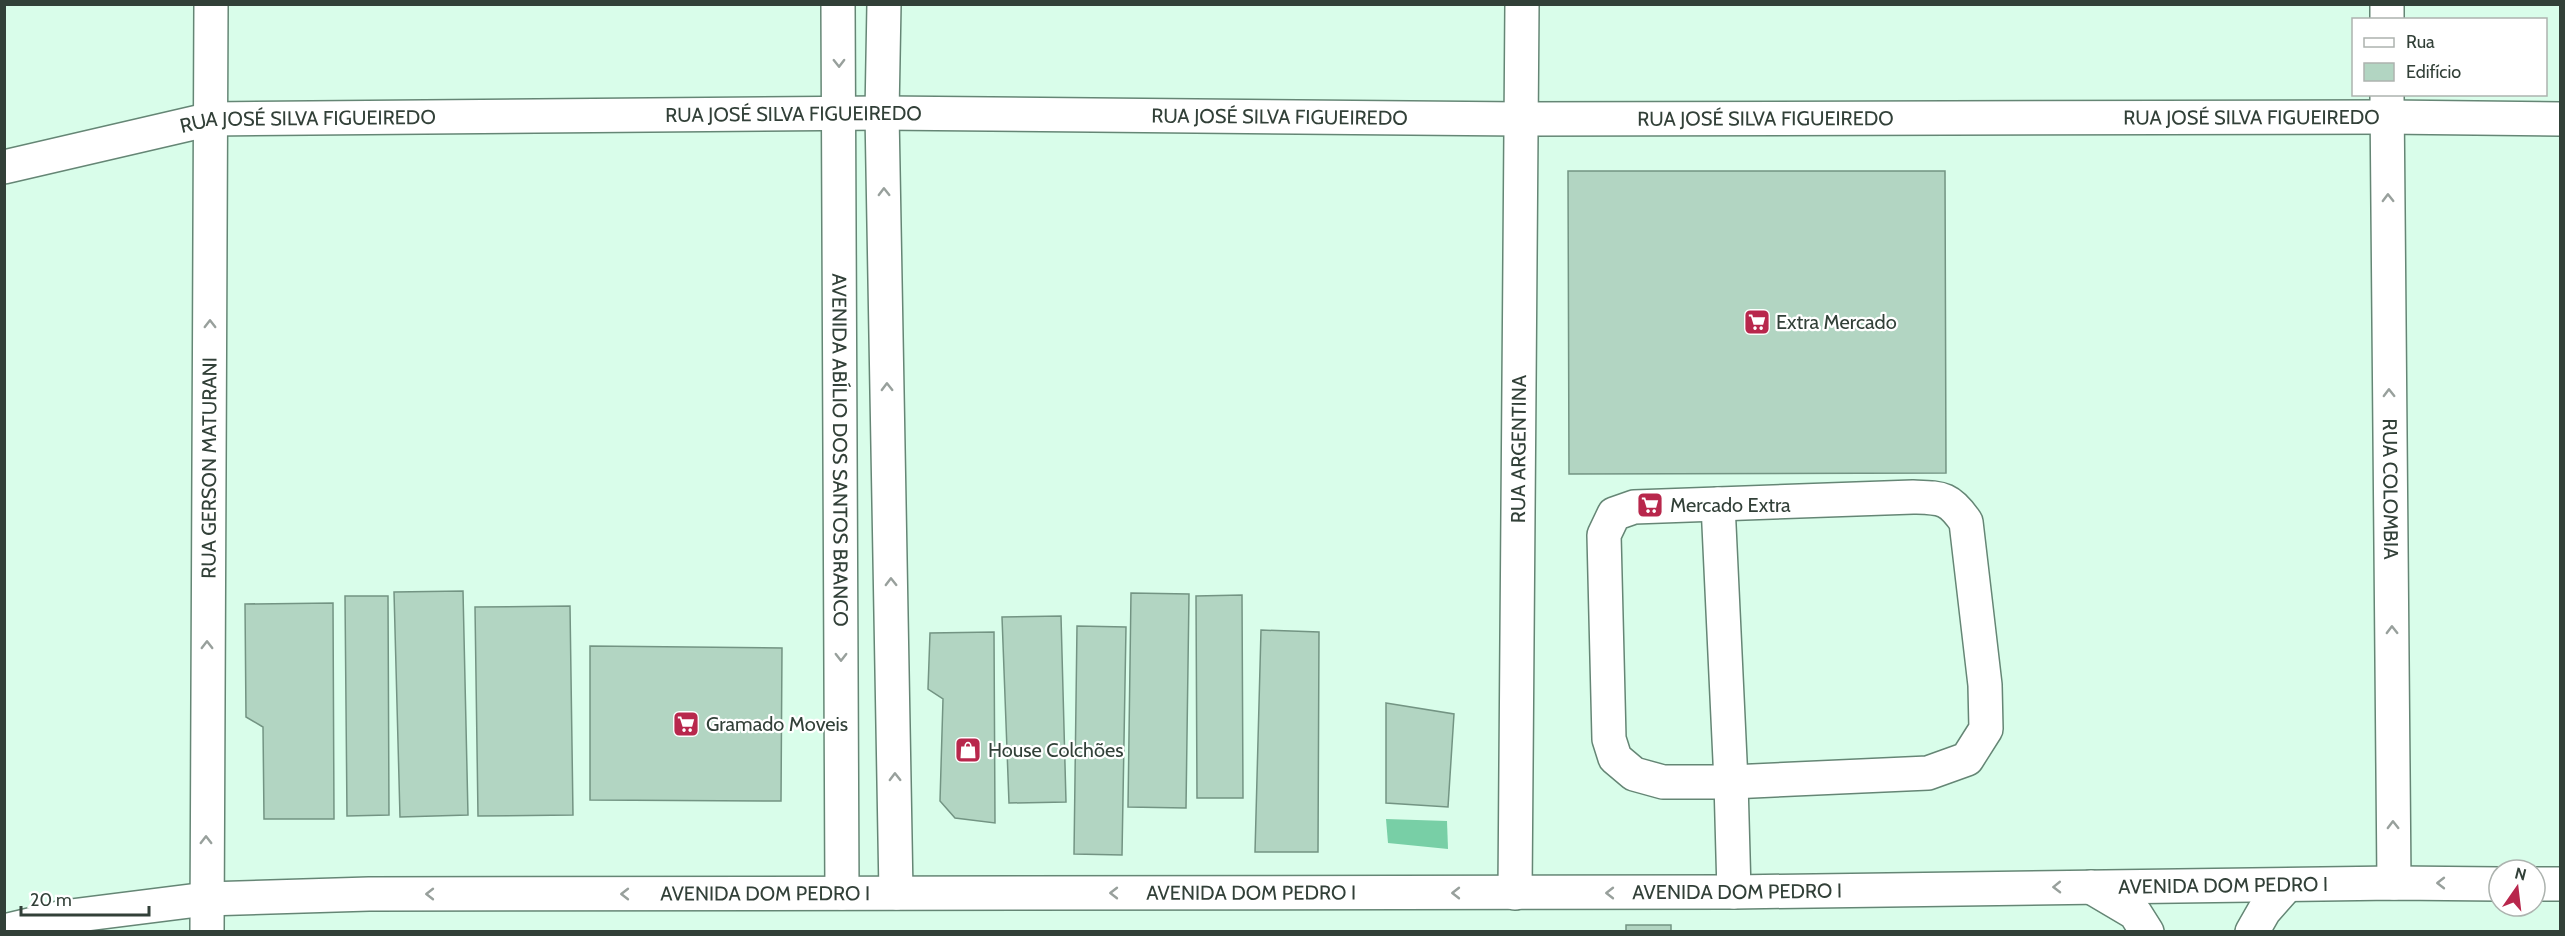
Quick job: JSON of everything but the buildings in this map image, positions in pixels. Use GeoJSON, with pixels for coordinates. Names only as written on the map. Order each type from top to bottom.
{"type":"FeatureCollection","features":[{"type":"Feature","properties":{"kind":"street","name":"RUA GERSON MATURANI"},"geometry":{"type":"LineString","coordinates":[[207,932],[211,4]]}},
{"type":"Feature","properties":{"kind":"street","name":"AVENIDA ABÍLIO DOS SANTOS BRANCO"},"geometry":{"type":"LineString","coordinates":[[838,4],[842,893]]}},
{"type":"Feature","properties":{"kind":"street"},"geometry":{"type":"LineString","coordinates":[[884,4],[882,113],[896,893]]}},
{"type":"Feature","properties":{"kind":"street","name":"RUA ARGENTINA"},"geometry":{"type":"LineString","coordinates":[[1515,893],[1522,4]]}},
{"type":"Feature","properties":{"kind":"street","name":"RUA JOSÉ SILVA FIGUEIREDO"},"geometry":{"type":"LineString","coordinates":[[4,167],[212,119],[882,113],[1522,119],[2387,106],[2560,119]]}},
{"type":"Feature","properties":{"kind":"street","name":"RUA COLOMBIA"},"geometry":{"type":"LineString","coordinates":[[2387,106],[2394,883]]}},
{"type":"Feature","properties":{"kind":"street"},"geometry":{"type":"LineString","coordinates":[[1912,497],[1938,498],[1955,506],[1966,522],[1985,685],[1986,729],[1967,759],[1928,773],[1731,782],[1663,782],[1634,774],[1615,758],[1610,739],[1604,535],[1614,514],[1634,507],[1912,497]]}},
{"type":"Feature","properties":{"kind":"street"},"geometry":{"type":"LineString","coordinates":[[1718,504],[1734,892]]}},
{"type":"Feature","properties":{"kind":"street","name":"AVENIDA DOM PEDRO I"},"geometry":{"type":"LineString","coordinates":[[4,931],[63,917],[206,899],[381,894],[1734,892],[2394,883],[2487,884]]}},
{"type":"Feature","properties":{"kind":"street"},"geometry":{"type":"LineString","coordinates":[[2252,932],[2264,911],[2287,885]]}},
{"type":"Feature","properties":{"kind":"street"},"geometry":{"type":"LineString","coordinates":[[2090,887],[2135,913],[2147,932]]}},
{"type":"Feature","properties":{"kind":"shaded area"},"geometry":{"type":"Polygon","coordinates":[[[1386,819],[1447,821],[1448,849],[1388,843],[1386,819]]]}},
{"type":"Feature","properties":{"kind":"place","name":"Extra Mercado"},"geometry":{"type":"Point","coordinates":[1757,322]}},
{"type":"Feature","properties":{"kind":"place","name":"Mercado Extra"},"geometry":{"type":"Point","coordinates":[1650,505]}},
{"type":"Feature","properties":{"kind":"place","name":"Gramado Moveis"},"geometry":{"type":"Point","coordinates":[686,724]}},
{"type":"Feature","properties":{"kind":"place","name":"House Colchões"},"geometry":{"type":"Point","coordinates":[968,750]}}]}
